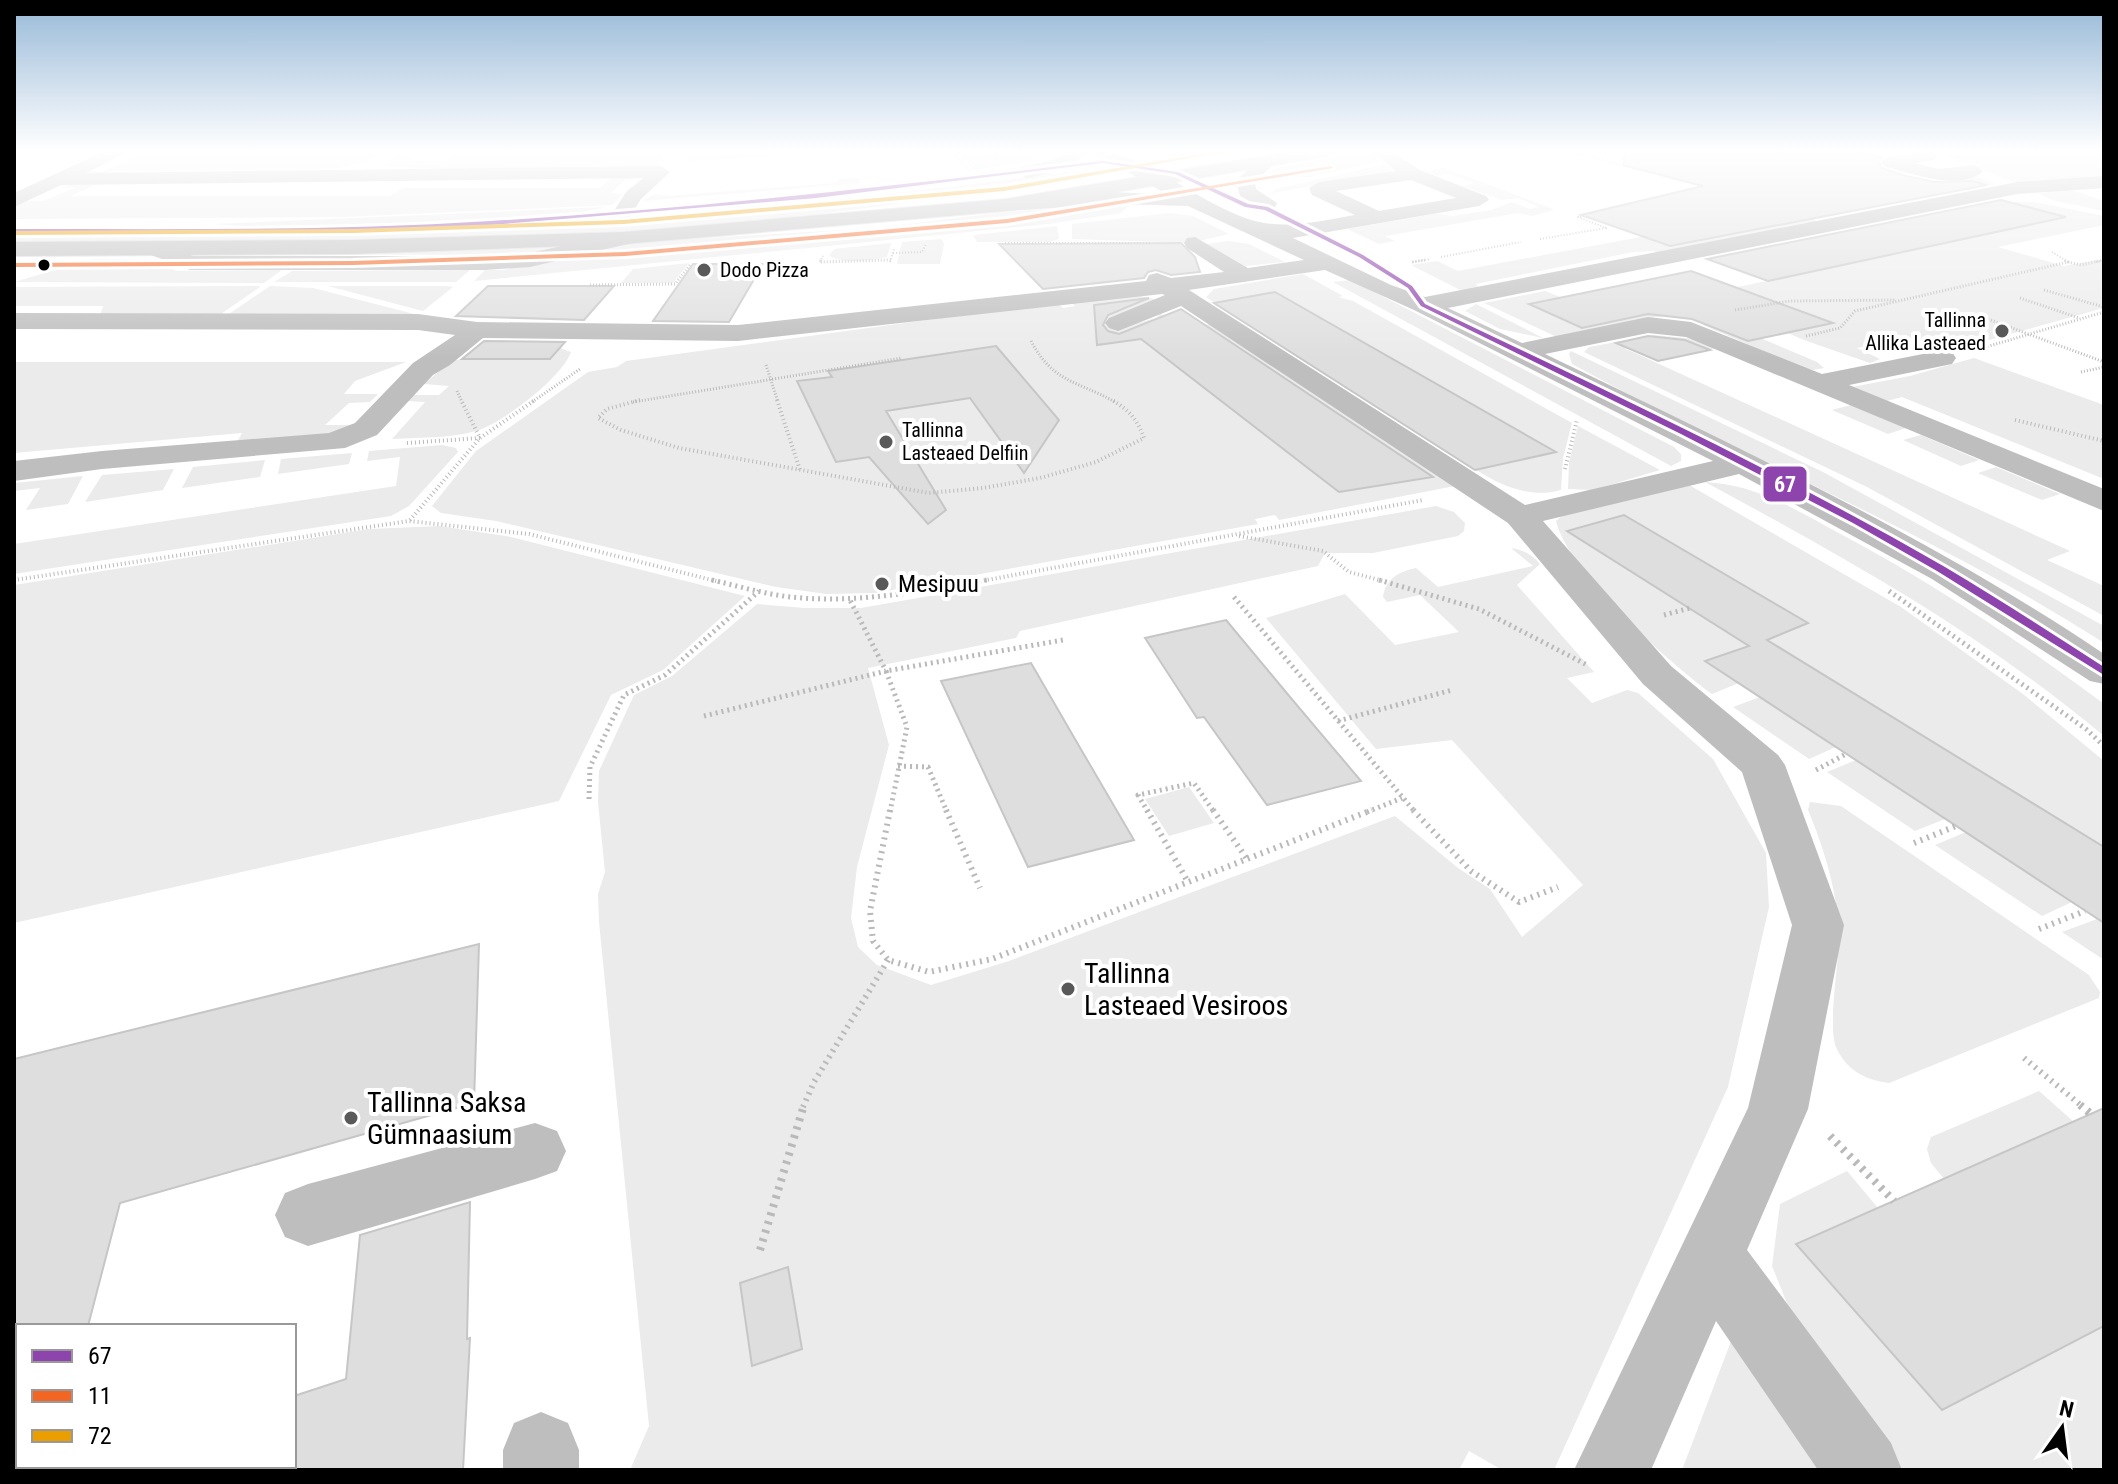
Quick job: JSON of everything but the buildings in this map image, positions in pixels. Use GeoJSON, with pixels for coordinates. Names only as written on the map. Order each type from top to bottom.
{"type":"FeatureCollection","features":[{"type":"Feature","properties":{"kind":"street"},"geometry":{"type":"LineString","coordinates":[[14,231],[315,230],[502,220]]}},
{"type":"Feature","properties":{"kind":"street"},"geometry":{"type":"LineString","coordinates":[[14,249],[368,247],[624,238],[832,220]]}},
{"type":"Feature","properties":{"kind":"street"},"geometry":{"type":"LineString","coordinates":[[1264,220],[1327,263],[1519,352],[1943,570],[2056,638],[2104,672]]}},
{"type":"Feature","properties":{"kind":"street"},"geometry":{"type":"LineString","coordinates":[[1265,220],[1288,232],[1364,220]]}},
{"type":"Feature","properties":{"kind":"street"},"geometry":{"type":"LineString","coordinates":[[1423,305],[1864,220]]}},
{"type":"Feature","properties":{"kind":"street"},"geometry":{"type":"LineString","coordinates":[[1307,229],[1361,256],[1410,287],[1423,305]]}},
{"type":"Feature","properties":{"kind":"street"},"geometry":{"type":"LineString","coordinates":[[154,248],[190,263],[485,263],[530,260],[624,238]]}},
{"type":"Feature","properties":{"kind":"street"},"geometry":{"type":"LineString","coordinates":[[1195,243],[1243,275]]}},
{"type":"Feature","properties":{"kind":"street"},"geometry":{"type":"LineString","coordinates":[[462,284],[485,263]]}},
{"type":"Feature","properties":{"kind":"street"},"geometry":{"type":"LineString","coordinates":[[1118,323],[1243,275],[1327,263]]}},
{"type":"Feature","properties":{"kind":"street"},"geometry":{"type":"LineString","coordinates":[[14,321],[418,322],[477,330],[624,334],[753,332],[1040,298],[1037,295],[1038,278],[1155,278],[1177,300],[1520,516],[1657,675],[1762,765],[1818,925],[1778,1109],[1612,1470]]}},
{"type":"Feature","properties":{"kind":"street"},"geometry":{"type":"LineString","coordinates":[[418,322],[443,300]]}},
{"type":"Feature","properties":{"kind":"street"},"geometry":{"type":"LineString","coordinates":[[1519,352],[1688,318],[1723,317],[1862,374]]}},
{"type":"Feature","properties":{"kind":"street"},"geometry":{"type":"LineString","coordinates":[[1648,325],[1691,330],[2104,501]]}},
{"type":"Feature","properties":{"kind":"street"},"geometry":{"type":"LineString","coordinates":[[14,471],[102,460],[334,442],[366,429],[423,369],[441,359],[477,330]]}},
{"type":"Feature","properties":{"kind":"street"},"geometry":{"type":"LineString","coordinates":[[1819,383],[1943,358]]}},
{"type":"Feature","properties":{"kind":"street"},"geometry":{"type":"LineString","coordinates":[[1520,516],[1742,464]]}},
{"type":"Feature","properties":{"kind":"street"},"geometry":{"type":"LineString","coordinates":[[308,1215],[535,1151]]}},
{"type":"Feature","properties":{"kind":"street"},"geometry":{"type":"LineString","coordinates":[[1710,1255],[1864,1470]]}},
{"type":"Feature","properties":{"kind":"path"},"geometry":{"type":"LineString","coordinates":[[1540,239],[1606,228],[1586,220]]}},
{"type":"Feature","properties":{"kind":"path"},"geometry":{"type":"LineString","coordinates":[[826,248],[820,262],[890,262],[897,241]]}},
{"type":"Feature","properties":{"kind":"path"},"geometry":{"type":"LineString","coordinates":[[1441,257],[1521,242]]}},
{"type":"Feature","properties":{"kind":"path"},"geometry":{"type":"LineString","coordinates":[[992,243],[1195,243]]}},
{"type":"Feature","properties":{"kind":"path"},"geometry":{"type":"LineString","coordinates":[[2052,252],[2068,262],[2081,265],[2104,260]]}},
{"type":"Feature","properties":{"kind":"path"},"geometry":{"type":"LineString","coordinates":[[1406,263],[1430,259]]}},
{"type":"Feature","properties":{"kind":"path"},"geometry":{"type":"LineString","coordinates":[[614,285],[675,284],[694,261]]}},
{"type":"Feature","properties":{"kind":"path"},"geometry":{"type":"LineString","coordinates":[[1779,340],[1840,328],[1855,311],[2068,262]]}},
{"type":"Feature","properties":{"kind":"path"},"geometry":{"type":"LineString","coordinates":[[2044,290],[2104,310]]}},
{"type":"Feature","properties":{"kind":"path"},"geometry":{"type":"LineString","coordinates":[[2020,298],[2080,318]]}},
{"type":"Feature","properties":{"kind":"path"},"geometry":{"type":"LineString","coordinates":[[1723,317],[1740,307],[1790,301],[1905,300]]}},
{"type":"Feature","properties":{"kind":"path"},"geometry":{"type":"LineString","coordinates":[[1943,358],[2104,310]]}},
{"type":"Feature","properties":{"kind":"path"},"geometry":{"type":"LineString","coordinates":[[1974,314],[2104,364]]}},
{"type":"Feature","properties":{"kind":"path"},"geometry":{"type":"LineString","coordinates":[[753,332],[800,471]]}},
{"type":"Feature","properties":{"kind":"path"},"geometry":{"type":"LineString","coordinates":[[409,521],[480,438],[546,394],[624,334]]}},
{"type":"Feature","properties":{"kind":"path"},"geometry":{"type":"LineString","coordinates":[[902,358],[644,399],[607,409],[598,418],[621,430],[679,448],[929,493],[969,491],[1052,474],[1120,453],[1144,438],[1141,422],[1128,408],[1053,376],[1036,356],[1031,341]]}},
{"type":"Feature","properties":{"kind":"path"},"geometry":{"type":"LineString","coordinates":[[441,359],[480,438]]}},
{"type":"Feature","properties":{"kind":"path"},"geometry":{"type":"LineString","coordinates":[[2081,372],[2104,364]]}},
{"type":"Feature","properties":{"kind":"path"},"geometry":{"type":"LineString","coordinates":[[14,580],[409,521],[529,534],[759,591],[810,601],[850,600],[919,592],[1480,490]]}},
{"type":"Feature","properties":{"kind":"path"},"geometry":{"type":"LineString","coordinates":[[1233,535],[1323,551],[1349,572],[1436,594],[1479,609],[1600,672],[1657,675]]}},
{"type":"Feature","properties":{"kind":"path"},"geometry":{"type":"LineString","coordinates":[[589,799],[590,767],[624,695],[665,675],[759,591]]}},
{"type":"Feature","properties":{"kind":"path"},"geometry":{"type":"LineString","coordinates":[[1234,597],[1402,798],[1471,871],[1519,902],[1558,887]]}},
{"type":"Feature","properties":{"kind":"path"},"geometry":{"type":"LineString","coordinates":[[850,600],[886,671],[907,727],[870,911],[873,941],[888,960],[929,972],[992,959],[1402,798]]}},
{"type":"Feature","properties":{"kind":"path"},"geometry":{"type":"LineString","coordinates":[[704,716],[886,671],[1063,640]]}},
{"type":"Feature","properties":{"kind":"path"},"geometry":{"type":"LineString","coordinates":[[1338,721],[1452,690]]}},
{"type":"Feature","properties":{"kind":"path"},"geometry":{"type":"LineString","coordinates":[[1809,774],[1846,754]]}},
{"type":"Feature","properties":{"kind":"path"},"geometry":{"type":"LineString","coordinates":[[898,766],[928,767],[980,888]]}},
{"type":"Feature","properties":{"kind":"path"},"geometry":{"type":"LineString","coordinates":[[1188,882],[1138,795],[1194,783],[1247,859]]}},
{"type":"Feature","properties":{"kind":"path"},"geometry":{"type":"LineString","coordinates":[[1914,843],[1956,826]]}},
{"type":"Feature","properties":{"kind":"path"},"geometry":{"type":"LineString","coordinates":[[2039,929],[2085,911]]}},
{"type":"Feature","properties":{"kind":"path"},"geometry":{"type":"LineString","coordinates":[[760,1250],[800,1114],[814,1082],[888,960]]}},
{"type":"Feature","properties":{"kind":"path"},"geometry":{"type":"LineString","coordinates":[[2024,1058],[2091,1114]]}},
{"type":"Feature","properties":{"kind":"path"},"geometry":{"type":"LineString","coordinates":[[1830,1136],[1894,1201]]}},
{"type":"Feature","properties":{"kind":"shaded area"},"geometry":{"type":"Polygon","coordinates":[[[300,220],[468,220],[304,227],[213,224],[300,220]]]}},
{"type":"Feature","properties":{"kind":"shaded area"},"geometry":{"type":"Polygon","coordinates":[[[761,220],[649,231],[491,239],[14,242],[14,236],[286,233],[557,221],[761,220]]]}},
{"type":"Feature","properties":{"kind":"shaded area"},"geometry":{"type":"Polygon","coordinates":[[[938,220],[1073,220],[474,281],[485,270],[503,270],[621,243],[875,228],[938,220]]]}},
{"type":"Feature","properties":{"kind":"shaded area"},"geometry":{"type":"Polygon","coordinates":[[[1105,220],[1202,220],[1229,234],[1190,243],[1072,239],[1072,224],[1105,220]]]}},
{"type":"Feature","properties":{"kind":"shaded area"},"geometry":{"type":"Polygon","coordinates":[[[1398,220],[1476,220],[1385,236],[1395,241],[1379,244],[1347,229],[1398,220]]]}},
{"type":"Feature","properties":{"kind":"shaded area"},"geometry":{"type":"Polygon","coordinates":[[[1730,220],[1815,220],[1822,223],[1671,256],[1653,251],[1633,252],[1476,284],[1481,291],[1466,293],[1411,265],[1437,261],[1458,271],[1730,220]]]}},
{"type":"Feature","properties":{"kind":"shaded area"},"geometry":{"type":"Polygon","coordinates":[[[2049,220],[2104,220],[2104,225],[1998,247],[2064,266],[2096,260],[2104,262],[2104,308],[1953,350],[1936,344],[1927,346],[1908,337],[1857,348],[1880,359],[1870,363],[1745,315],[1779,305],[1646,318],[1557,337],[1484,303],[1545,291],[1560,297],[1530,305],[1571,323],[2049,220]]]}},
{"type":"Feature","properties":{"kind":"shaded area"},"geometry":{"type":"Polygon","coordinates":[[[1057,226],[1059,239],[1050,242],[977,242],[973,235],[1057,226]]]}},
{"type":"Feature","properties":{"kind":"shaded area"},"geometry":{"type":"Polygon","coordinates":[[[941,239],[944,244],[940,264],[897,264],[902,242],[941,239]]]}},
{"type":"Feature","properties":{"kind":"shaded area"},"geometry":{"type":"Polygon","coordinates":[[[1228,241],[1249,244],[1285,262],[1245,266],[1207,244],[1228,241]]]}},
{"type":"Feature","properties":{"kind":"shaded area"},"geometry":{"type":"Polygon","coordinates":[[[891,243],[887,257],[850,261],[829,256],[834,249],[891,243]]]}},
{"type":"Feature","properties":{"kind":"shaded area"},"geometry":{"type":"Polygon","coordinates":[[[575,245],[525,255],[190,254],[575,245]]]}},
{"type":"Feature","properties":{"kind":"shaded area"},"geometry":{"type":"Polygon","coordinates":[[[93,259],[146,259],[177,271],[282,270],[264,283],[14,282],[93,259]]]}},
{"type":"Feature","properties":{"kind":"shaded area"},"geometry":{"type":"Polygon","coordinates":[[[689,263],[673,283],[621,283],[633,269],[689,263]]]}},
{"type":"Feature","properties":{"kind":"shaded area"},"geometry":{"type":"Polygon","coordinates":[[[470,270],[456,282],[274,282],[292,271],[470,270]]]}},
{"type":"Feature","properties":{"kind":"shaded area"},"geometry":{"type":"Polygon","coordinates":[[[1303,274],[1343,296],[1338,297],[1353,301],[1572,423],[1563,458],[1561,490],[1545,493],[1515,489],[1447,452],[1474,446],[1505,464],[1554,452],[1275,292],[1234,299],[1234,316],[1206,297],[1214,289],[1303,274]]]}},
{"type":"Feature","properties":{"kind":"shaded area"},"geometry":{"type":"Polygon","coordinates":[[[1351,280],[1674,447],[1681,454],[1681,461],[1671,466],[1333,282],[1351,280]]]}},
{"type":"Feature","properties":{"kind":"shaded area"},"geometry":{"type":"Polygon","coordinates":[[[270,286],[313,288],[418,315],[226,316],[270,286]]]}},
{"type":"Feature","properties":{"kind":"shaded area"},"geometry":{"type":"Polygon","coordinates":[[[328,286],[448,286],[453,287],[423,311],[328,286]]]}},
{"type":"Feature","properties":{"kind":"shaded area"},"geometry":{"type":"Polygon","coordinates":[[[14,287],[260,287],[218,316],[100,316],[103,306],[14,306],[14,287]]]}},
{"type":"Feature","properties":{"kind":"shaded area","name":"Tallinna Lasteaed Delfiin"},"geometry":{"type":"Polygon","coordinates":[[[1139,296],[1160,300],[1111,317],[1123,327],[1156,318],[1160,314],[1194,325],[1218,324],[1455,486],[1279,520],[1275,515],[1255,519],[1258,524],[875,593],[826,594],[776,587],[496,521],[441,513],[432,506],[476,451],[588,372],[617,367],[626,361],[1015,308],[1057,303],[1063,308],[1075,306],[1071,302],[1139,296]]]}},
{"type":"Feature","properties":{"kind":"shaded area"},"geometry":{"type":"Polygon","coordinates":[[[1476,304],[1543,338],[1500,329],[1465,311],[1476,304]]]}},
{"type":"Feature","properties":{"kind":"shaded area"},"geometry":{"type":"Polygon","coordinates":[[[1709,321],[1725,323],[1817,362],[1824,368],[1813,370],[1798,366],[1703,325],[1709,321]]]}},
{"type":"Feature","properties":{"kind":"shaded area"},"geometry":{"type":"Polygon","coordinates":[[[1654,335],[1695,339],[1717,348],[1698,352],[1666,338],[1624,348],[2070,551],[2047,560],[2104,586],[2104,616],[1867,487],[1584,352],[1589,347],[1654,335]]]}},
{"type":"Feature","properties":{"kind":"shaded area"},"geometry":{"type":"Polygon","coordinates":[[[560,348],[571,352],[557,373],[534,395],[495,423],[462,434],[392,439],[425,402],[406,401],[410,395],[439,395],[449,386],[424,384],[452,360],[550,359],[560,348]]]}},
{"type":"Feature","properties":{"kind":"shaded area"},"geometry":{"type":"Polygon","coordinates":[[[1571,351],[1823,472],[2104,626],[2104,643],[1908,532],[1572,364],[1571,351]]]}},
{"type":"Feature","properties":{"kind":"shaded area"},"geometry":{"type":"Polygon","coordinates":[[[1974,358],[2104,405],[2104,479],[1902,397],[1883,402],[1847,388],[1910,376],[1974,358]]]}},
{"type":"Feature","properties":{"kind":"shaded area"},"geometry":{"type":"Polygon","coordinates":[[[14,362],[406,362],[355,381],[344,394],[378,394],[370,402],[349,403],[325,425],[350,425],[336,433],[234,447],[242,433],[14,453],[14,362]]]}},
{"type":"Feature","properties":{"kind":"shaded area"},"geometry":{"type":"Polygon","coordinates":[[[1851,405],[1906,428],[1888,434],[1832,410],[1851,405]]]}},
{"type":"Feature","properties":{"kind":"shaded area"},"geometry":{"type":"Polygon","coordinates":[[[1578,426],[1660,470],[1593,490],[1568,489],[1569,462],[1578,426]]]}},
{"type":"Feature","properties":{"kind":"shaded area"},"geometry":{"type":"Polygon","coordinates":[[[1921,435],[1979,460],[1961,466],[1903,440],[1921,435]]]}},
{"type":"Feature","properties":{"kind":"shaded area"},"geometry":{"type":"Polygon","coordinates":[[[442,445],[456,448],[458,452],[409,506],[391,516],[14,574],[14,544],[396,486],[400,457],[367,461],[369,451],[442,445]]]}},
{"type":"Feature","properties":{"kind":"shaded area"},"geometry":{"type":"Polygon","coordinates":[[[352,453],[349,464],[278,474],[281,459],[352,453]]]}},
{"type":"Feature","properties":{"kind":"shaded area"},"geometry":{"type":"Polygon","coordinates":[[[265,460],[260,477],[182,488],[193,467],[265,460]]]}},
{"type":"Feature","properties":{"kind":"shaded area"},"geometry":{"type":"Polygon","coordinates":[[[1996,467],[2060,494],[2042,500],[1978,473],[1996,467]]]}},
{"type":"Feature","properties":{"kind":"shaded area"},"geometry":{"type":"Polygon","coordinates":[[[174,469],[163,490],[85,502],[102,475],[174,469]]]}},
{"type":"Feature","properties":{"kind":"shaded area"},"geometry":{"type":"Polygon","coordinates":[[[83,476],[68,504],[26,510],[40,488],[14,491],[14,483],[83,476]]]}},
{"type":"Feature","properties":{"kind":"shaded area"},"geometry":{"type":"Polygon","coordinates":[[[1705,482],[1757,492],[1788,506],[1905,570],[1973,612],[2104,704],[2104,736],[1961,630],[1810,539],[1705,482]]]}},
{"type":"Feature","properties":{"kind":"shaded area"},"geometry":{"type":"Polygon","coordinates":[[[1689,485],[1901,607],[2023,694],[2104,761],[2104,847],[1767,640],[1807,623],[1706,661],[1739,683],[1712,694],[1670,660],[1599,590],[1565,542],[1556,521],[1564,514],[1689,485]]]}},
{"type":"Feature","properties":{"kind":"shaded area"},"geometry":{"type":"Polygon","coordinates":[[[1436,506],[1454,512],[1465,523],[1464,531],[1458,536],[1373,553],[1325,553],[1318,566],[1020,631],[1016,638],[868,668],[889,745],[857,867],[851,918],[858,947],[877,965],[931,985],[1009,961],[1395,816],[1458,868],[1490,889],[1522,937],[1583,885],[1452,740],[1376,749],[1266,618],[1345,594],[1395,645],[1459,632],[1420,595],[1387,602],[1383,597],[1387,585],[1399,574],[1416,568],[1438,587],[1533,566],[1511,548],[1534,558],[1540,564],[1517,585],[1594,672],[1567,678],[1592,703],[1627,690],[1638,693],[1713,759],[1766,853],[1769,907],[1728,1087],[1554,1470],[1502,1470],[1469,1451],[1459,1470],[630,1470],[649,1426],[599,922],[598,894],[605,872],[598,802],[599,771],[634,695],[672,676],[757,604],[861,608],[1436,506]]]}},
{"type":"Feature","properties":{"kind":"shaded area"},"geometry":{"type":"Polygon","coordinates":[[[440,526],[511,537],[745,596],[663,670],[611,695],[559,801],[14,923],[14,585],[369,529],[440,526]]]}},
{"type":"Feature","properties":{"kind":"shaded area"},"geometry":{"type":"Polygon","coordinates":[[[1760,697],[1836,747],[1809,759],[1733,707],[1760,697]]]}},
{"type":"Feature","properties":{"kind":"shaded area"},"geometry":{"type":"Polygon","coordinates":[[[1856,760],[1945,819],[1915,831],[1827,772],[1856,760]]]}},
{"type":"Feature","properties":{"kind":"shaded area"},"geometry":{"type":"Polygon","coordinates":[[[1189,787],[1214,823],[1169,836],[1145,799],[1189,787]]]}},
{"type":"Feature","properties":{"kind":"shaded area"},"geometry":{"type":"Polygon","coordinates":[[[1810,802],[1841,806],[2089,975],[2100,992],[2099,998],[1889,1083],[1872,1079],[1851,1068],[1840,1055],[1834,1038],[1839,942],[1837,908],[1830,874],[1808,810],[1810,802]]]}},
{"type":"Feature","properties":{"kind":"shaded area"},"geometry":{"type":"Polygon","coordinates":[[[1966,832],[2072,902],[2042,916],[1935,845],[1966,832]]]}},
{"type":"Feature","properties":{"kind":"shaded area"},"geometry":{"type":"Polygon","coordinates":[[[2097,919],[2104,924],[2104,960],[2062,932],[2097,919]]]}},
{"type":"Feature","properties":{"kind":"shaded area"},"geometry":{"type":"Polygon","coordinates":[[[2039,1091],[2074,1122],[1944,1179],[1931,1163],[1927,1149],[1931,1137],[2039,1091]]]}},
{"type":"Feature","properties":{"kind":"shaded area"},"geometry":{"type":"Polygon","coordinates":[[[1847,1171],[1878,1208],[2104,1326],[2104,1470],[1901,1470],[1801,1338],[1772,1266],[1780,1204],[1847,1171]]]}},
{"type":"Feature","properties":{"kind":"shaded area"},"geometry":{"type":"Polygon","coordinates":[[[1733,1336],[1844,1470],[1682,1470],[1733,1336]]]}},
{"type":"Feature","properties":{"kind":"transit line","name":"67"},"geometry":{"type":"LineString","coordinates":[[14,231],[315,230],[524,220]]}},
{"type":"Feature","properties":{"kind":"transit line","name":"72"},"geometry":{"type":"LineString","coordinates":[[14,233],[353,231],[643,220]]}},
{"type":"Feature","properties":{"kind":"transit line","name":"11"},"geometry":{"type":"LineString","coordinates":[[14,265],[353,263],[625,254],[1011,220]]}},
{"type":"Feature","properties":{"kind":"transit line","name":"67"},"geometry":{"type":"LineString","coordinates":[[1290,220],[1361,256],[1410,287],[1423,305],[1684,432],[1856,522],[2023,619],[2104,672]]}},
{"type":"Feature","properties":{"kind":"place","name":"Dodo Pizza"},"geometry":{"type":"Point","coordinates":[704,270]}},
{"type":"Feature","properties":{"kind":"place","name":"Tallinna Allika Lasteaed"},"geometry":{"type":"Point","coordinates":[2002,331]}},
{"type":"Feature","properties":{"kind":"place","name":"Tallinna Lasteaed Delfiin"},"geometry":{"type":"Point","coordinates":[886,442]}},
{"type":"Feature","properties":{"kind":"place","name":"Mesipuu"},"geometry":{"type":"Point","coordinates":[882,584]}},
{"type":"Feature","properties":{"kind":"place","name":"Tallinna Lasteaed Vesiroos"},"geometry":{"type":"Point","coordinates":[1068,989]}},
{"type":"Feature","properties":{"kind":"place","name":"Tallinna Saksa Gümnaasium"},"geometry":{"type":"Point","coordinates":[351,1118]}}]}
